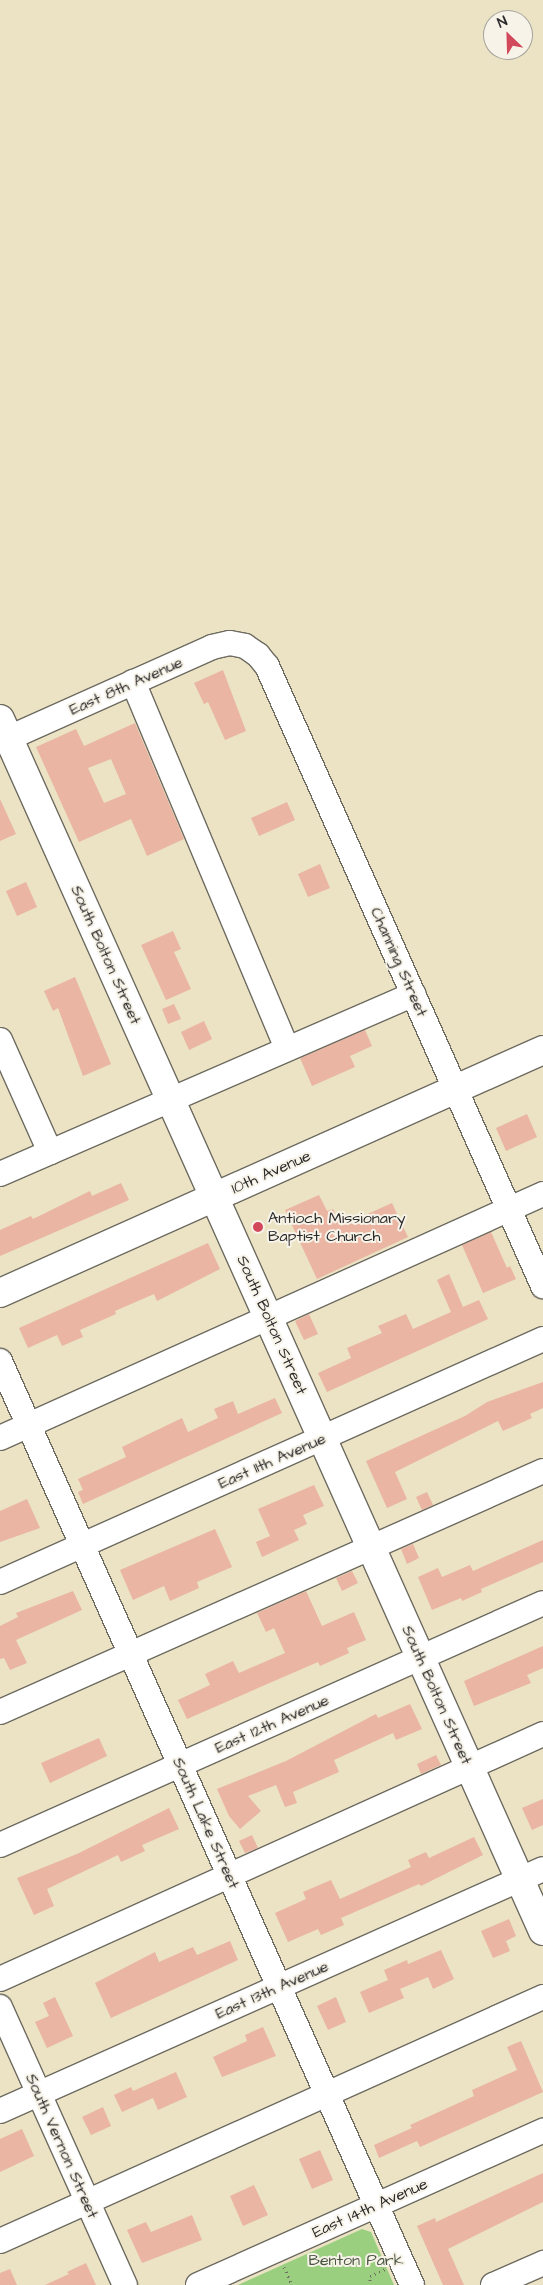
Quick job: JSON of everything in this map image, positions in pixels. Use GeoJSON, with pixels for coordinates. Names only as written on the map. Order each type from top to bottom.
{"type":"FeatureCollection","features":[{"type":"Feature","properties":{"kind":"main road","name":"South Bolton Street"},"geometry":{"type":"LineString","coordinates":[[3,733],[323,1438],[469,1767],[531,1874],[543,1931]]}},
{"type":"Feature","properties":{"kind":"main road","name":"10th Avenue"},"geometry":{"type":"LineString","coordinates":[[0,1293],[543,1050]]}},
{"type":"Feature","properties":{"kind":"street","name":"East 8th Avenue"},"geometry":{"type":"LineString","coordinates":[[3,733],[133,682],[212,647],[230,643],[245,646]]}},
{"type":"Feature","properties":{"kind":"street","name":"Channing Street"},"geometry":{"type":"LineString","coordinates":[[245,646],[267,666],[543,1286]]}},
{"type":"Feature","properties":{"kind":"street"},"geometry":{"type":"LineString","coordinates":[[133,682],[287,1048]]}},
{"type":"Feature","properties":{"kind":"street"},"geometry":{"type":"LineString","coordinates":[[0,1174],[413,994]]}},
{"type":"Feature","properties":{"kind":"street"},"geometry":{"type":"LineString","coordinates":[[0,1040],[50,1152]]}},
{"type":"Feature","properties":{"kind":"street"},"geometry":{"type":"LineString","coordinates":[[0,1438],[543,1194]]}},
{"type":"Feature","properties":{"kind":"street","name":"East 11th Avenue"},"geometry":{"type":"LineString","coordinates":[[0,1582],[543,1339]]}},
{"type":"Feature","properties":{"kind":"street","name":"South Lake Street"},"geometry":{"type":"LineString","coordinates":[[0,1361],[412,2285]]}},
{"type":"Feature","properties":{"kind":"street"},"geometry":{"type":"LineString","coordinates":[[0,1712],[543,1471]]}},
{"type":"Feature","properties":{"kind":"street","name":"East 12th Avenue"},"geometry":{"type":"LineString","coordinates":[[0,1845],[543,1603]]}},
{"type":"Feature","properties":{"kind":"street"},"geometry":{"type":"LineString","coordinates":[[0,1978],[543,1734]]}},
{"type":"Feature","properties":{"kind":"street","name":"East 13th Avenue"},"geometry":{"type":"LineString","coordinates":[[0,2111],[531,1874]]}},
{"type":"Feature","properties":{"kind":"street"},"geometry":{"type":"LineString","coordinates":[[0,2241],[543,1997]]}},
{"type":"Feature","properties":{"kind":"street","name":"South Vernon Street"},"geometry":{"type":"LineString","coordinates":[[0,2007],[86,2202],[125,2285]]}},
{"type":"Feature","properties":{"kind":"street","name":"East 14th Avenue"},"geometry":{"type":"LineString","coordinates":[[198,2285],[543,2131]]}},
{"type":"Feature","properties":{"kind":"street"},"geometry":{"type":"LineString","coordinates":[[493,2285],[543,2263]]}},
{"type":"Feature","properties":{"kind":"path"},"geometry":{"type":"LineString","coordinates":[[370,2285],[370,2276],[389,2267],[386,2260]]}},
{"type":"Feature","properties":{"kind":"path"},"geometry":{"type":"LineString","coordinates":[[281,2262],[292,2285]]}},
{"type":"Feature","properties":{"kind":"green space","name":"Benton Park"},"geometry":{"type":"Polygon","coordinates":[[[362,2229],[371,2232],[394,2285],[238,2285],[362,2229]]]}},
{"type":"Feature","properties":{"kind":"building"},"geometry":{"type":"Polygon","coordinates":[[[223,670],[246,731],[225,740],[208,702],[204,704],[194,683],[223,670]]]}},
{"type":"Feature","properties":{"kind":"building"},"geometry":{"type":"Polygon","coordinates":[[[135,723],[184,839],[147,856],[131,819],[79,842],[36,747],[76,729],[84,746],[135,723]],[[111,759],[88,768],[104,803],[126,794],[111,759]]]}},
{"type":"Feature","properties":{"kind":"building"},"geometry":{"type":"Polygon","coordinates":[[[0,799],[16,834],[0,841],[0,799]]]}},
{"type":"Feature","properties":{"kind":"building"},"geometry":{"type":"Polygon","coordinates":[[[287,802],[295,820],[259,836],[251,818],[287,802]]]}},
{"type":"Feature","properties":{"kind":"building"},"geometry":{"type":"Polygon","coordinates":[[[320,864],[330,888],[308,897],[298,874],[320,864]]]}},
{"type":"Feature","properties":{"kind":"building"},"geometry":{"type":"Polygon","coordinates":[[[26,882],[37,907],[17,916],[6,891],[26,882]]]}},
{"type":"Feature","properties":{"kind":"building"},"geometry":{"type":"Polygon","coordinates":[[[173,931],[181,949],[174,952],[191,989],[166,1000],[141,945],[173,931]]]}},
{"type":"Feature","properties":{"kind":"building"},"geometry":{"type":"Polygon","coordinates":[[[75,977],[111,1064],[83,1076],[58,1008],[53,1011],[44,991],[75,977]]]}},
{"type":"Feature","properties":{"kind":"building"},"geometry":{"type":"Polygon","coordinates":[[[174,1004],[181,1019],[168,1024],[162,1009],[174,1004]]]}},
{"type":"Feature","properties":{"kind":"building"},"geometry":{"type":"Polygon","coordinates":[[[204,1021],[212,1039],[189,1050],[181,1032],[204,1021]]]}},
{"type":"Feature","properties":{"kind":"building"},"geometry":{"type":"Polygon","coordinates":[[[365,1030],[372,1046],[350,1056],[355,1067],[312,1086],[300,1058],[365,1030]]]}},
{"type":"Feature","properties":{"kind":"building"},"geometry":{"type":"Polygon","coordinates":[[[527,1114],[537,1137],[506,1151],[496,1128],[527,1114]]]}},
{"type":"Feature","properties":{"kind":"building"},"geometry":{"type":"Polygon","coordinates":[[[121,1183],[129,1200],[0,1256],[0,1230],[31,1216],[33,1219],[90,1191],[92,1196],[121,1183]]]}},
{"type":"Feature","properties":{"kind":"building"},"geometry":{"type":"Polygon","coordinates":[[[319,1195],[327,1211],[333,1209],[341,1226],[392,1203],[408,1237],[317,1279],[285,1210],[319,1195]]]}},
{"type":"Feature","properties":{"kind":"building"},"geometry":{"type":"Polygon","coordinates":[[[491,1232],[507,1268],[510,1266],[516,1279],[483,1293],[462,1245],[491,1232]]]}},
{"type":"Feature","properties":{"kind":"building"},"geometry":{"type":"Polygon","coordinates":[[[208,1243],[220,1269],[157,1301],[154,1294],[115,1311],[116,1314],[80,1330],[83,1337],[62,1346],[57,1335],[28,1348],[19,1328],[208,1243]]]}},
{"type":"Feature","properties":{"kind":"building"},"geometry":{"type":"Polygon","coordinates":[[[449,1274],[463,1307],[479,1300],[488,1319],[327,1392],[318,1373],[351,1358],[347,1348],[382,1333],[378,1326],[406,1314],[413,1329],[451,1312],[437,1280],[449,1274]]]}},
{"type":"Feature","properties":{"kind":"building"},"geometry":{"type":"Polygon","coordinates":[[[309,1314],[318,1334],[304,1340],[295,1321],[309,1314]]]}},
{"type":"Feature","properties":{"kind":"building"},"geometry":{"type":"Polygon","coordinates":[[[543,1382],[543,1408],[530,1414],[532,1418],[503,1431],[498,1421],[395,1472],[407,1499],[387,1508],[366,1461],[465,1416],[487,1402],[543,1382]]]}},
{"type":"Feature","properties":{"kind":"building"},"geometry":{"type":"Polygon","coordinates":[[[275,1398],[282,1413],[83,1504],[78,1492],[83,1490],[78,1479],[126,1457],[122,1447],[182,1418],[188,1432],[218,1418],[214,1409],[233,1401],[238,1414],[275,1398]]]}},
{"type":"Feature","properties":{"kind":"building"},"geometry":{"type":"Polygon","coordinates":[[[314,1485],[324,1506],[303,1515],[307,1524],[294,1530],[299,1540],[262,1557],[256,1542],[270,1536],[258,1509],[314,1485]]]}},
{"type":"Feature","properties":{"kind":"building"},"geometry":{"type":"Polygon","coordinates":[[[427,1492],[433,1505],[422,1510],[416,1497],[427,1492]]]}},
{"type":"Feature","properties":{"kind":"building"},"geometry":{"type":"Polygon","coordinates":[[[27,1499],[40,1528],[0,1542],[0,1511],[27,1499]]]}},
{"type":"Feature","properties":{"kind":"building"},"geometry":{"type":"Polygon","coordinates":[[[215,1529],[232,1567],[197,1582],[199,1588],[170,1601],[164,1586],[133,1600],[120,1570],[215,1529]]]}},
{"type":"Feature","properties":{"kind":"building"},"geometry":{"type":"Polygon","coordinates":[[[543,1540],[543,1562],[481,1589],[482,1592],[462,1601],[461,1598],[432,1610],[418,1577],[438,1568],[442,1577],[470,1565],[473,1571],[543,1540]]]}},
{"type":"Feature","properties":{"kind":"building"},"geometry":{"type":"Polygon","coordinates":[[[413,1544],[419,1558],[407,1564],[401,1549],[413,1544]]]}},
{"type":"Feature","properties":{"kind":"building"},"geometry":{"type":"Polygon","coordinates":[[[352,1571],[358,1583],[342,1591],[336,1578],[352,1571]]]}},
{"type":"Feature","properties":{"kind":"building"},"geometry":{"type":"Polygon","coordinates":[[[73,1591],[82,1610],[16,1640],[27,1663],[10,1670],[4,1658],[0,1659],[0,1626],[18,1617],[16,1613],[73,1591]]]}},
{"type":"Feature","properties":{"kind":"building"},"geometry":{"type":"Polygon","coordinates":[[[306,1591],[322,1626],[354,1612],[366,1640],[347,1648],[349,1653],[320,1666],[318,1662],[187,1719],[178,1700],[210,1685],[205,1674],[233,1661],[239,1673],[285,1653],[274,1628],[266,1632],[257,1613],[306,1591]]]}},
{"type":"Feature","properties":{"kind":"building"},"geometry":{"type":"Polygon","coordinates":[[[543,1646],[543,1668],[527,1675],[531,1683],[474,1706],[464,1681],[543,1646]]]}},
{"type":"Feature","properties":{"kind":"building"},"geometry":{"type":"Polygon","coordinates":[[[410,1704],[422,1729],[396,1740],[393,1733],[334,1760],[339,1772],[293,1792],[297,1803],[285,1807],[276,1785],[248,1796],[261,1811],[240,1829],[229,1816],[217,1789],[286,1761],[376,1714],[378,1718],[410,1704]]]}},
{"type":"Feature","properties":{"kind":"building"},"geometry":{"type":"Polygon","coordinates":[[[99,1738],[107,1756],[50,1783],[41,1763],[99,1738]]]}},
{"type":"Feature","properties":{"kind":"building"},"geometry":{"type":"Polygon","coordinates":[[[436,1755],[441,1765],[421,1774],[417,1764],[436,1755]]]}},
{"type":"Feature","properties":{"kind":"building"},"geometry":{"type":"Polygon","coordinates":[[[543,1799],[543,1825],[532,1830],[522,1808],[543,1799]]]}},
{"type":"Feature","properties":{"kind":"building"},"geometry":{"type":"Polygon","coordinates":[[[169,1808],[179,1829],[142,1845],[145,1851],[121,1862],[118,1855],[47,1889],[54,1906],[34,1915],[17,1878],[77,1854],[169,1808]]]}},
{"type":"Feature","properties":{"kind":"building"},"geometry":{"type":"Polygon","coordinates":[[[252,1835],[258,1848],[245,1853],[239,1841],[252,1835]]]}},
{"type":"Feature","properties":{"kind":"building"},"geometry":{"type":"Polygon","coordinates":[[[474,1837],[483,1855],[421,1886],[419,1884],[341,1918],[344,1925],[321,1935],[318,1929],[288,1942],[275,1913],[306,1899],[303,1892],[331,1880],[340,1899],[411,1867],[408,1860],[426,1852],[429,1858],[474,1837]]]}},
{"type":"Feature","properties":{"kind":"building"},"geometry":{"type":"Polygon","coordinates":[[[509,1919],[516,1936],[506,1941],[510,1951],[493,1958],[481,1931],[509,1919]]]}},
{"type":"Feature","properties":{"kind":"building"},"geometry":{"type":"Polygon","coordinates":[[[230,1941],[238,1960],[111,2018],[95,1983],[155,1952],[159,1962],[193,1947],[197,1955],[230,1941]]]}},
{"type":"Feature","properties":{"kind":"building"},"geometry":{"type":"Polygon","coordinates":[[[441,1950],[454,1979],[433,1989],[428,1977],[400,1989],[404,1998],[369,2013],[360,1992],[388,1980],[384,1970],[407,1960],[408,1964],[441,1950]]]}},
{"type":"Feature","properties":{"kind":"building"},"geometry":{"type":"Polygon","coordinates":[[[55,1997],[73,2036],[47,2048],[35,2022],[49,2016],[43,2003],[55,1997]]]}},
{"type":"Feature","properties":{"kind":"building"},"geometry":{"type":"Polygon","coordinates":[[[336,1997],[346,2022],[328,2030],[317,2006],[336,1997]]]}},
{"type":"Feature","properties":{"kind":"building"},"geometry":{"type":"Polygon","coordinates":[[[263,2027],[276,2056],[222,2077],[213,2057],[247,2041],[245,2035],[263,2027]]]}},
{"type":"Feature","properties":{"kind":"building"},"geometry":{"type":"Polygon","coordinates":[[[521,2041],[543,2092],[420,2147],[417,2141],[379,2158],[374,2145],[412,2128],[410,2125],[474,2096],[472,2090],[517,2070],[507,2047],[521,2041]]]}},
{"type":"Feature","properties":{"kind":"building"},"geometry":{"type":"Polygon","coordinates":[[[176,2072],[187,2097],[158,2110],[153,2098],[122,2112],[114,2095],[131,2087],[133,2091],[176,2072]]]}},
{"type":"Feature","properties":{"kind":"building"},"geometry":{"type":"Polygon","coordinates":[[[103,2107],[111,2126],[91,2135],[82,2117],[103,2107]]]}},
{"type":"Feature","properties":{"kind":"building"},"geometry":{"type":"Polygon","coordinates":[[[22,2129],[34,2156],[0,2172],[0,2139],[22,2129]]]}},
{"type":"Feature","properties":{"kind":"building"},"geometry":{"type":"Polygon","coordinates":[[[320,2150],[333,2180],[312,2189],[299,2159],[320,2150]]]}},
{"type":"Feature","properties":{"kind":"building"},"geometry":{"type":"Polygon","coordinates":[[[543,2173],[543,2202],[448,2249],[464,2285],[443,2285],[417,2226],[435,2218],[436,2222],[543,2173]]]}},
{"type":"Feature","properties":{"kind":"building"},"geometry":{"type":"Polygon","coordinates":[[[254,2185],[268,2215],[243,2226],[230,2196],[254,2185]]]}},
{"type":"Feature","properties":{"kind":"building"},"geometry":{"type":"Polygon","coordinates":[[[192,2215],[202,2240],[142,2263],[127,2230],[146,2222],[151,2232],[192,2215]]]}},
{"type":"Feature","properties":{"kind":"building"},"geometry":{"type":"Polygon","coordinates":[[[86,2263],[96,2285],[45,2285],[69,2274],[67,2272],[86,2263]]]}},
{"type":"Feature","properties":{"kind":"building"},"geometry":{"type":"Polygon","coordinates":[[[10,2269],[17,2285],[0,2285],[0,2273],[10,2269]]]}},
{"type":"Feature","properties":{"kind":"place","name":"Antioch Missionary Baptist Church"},"geometry":{"type":"Point","coordinates":[258,1227]}}]}
